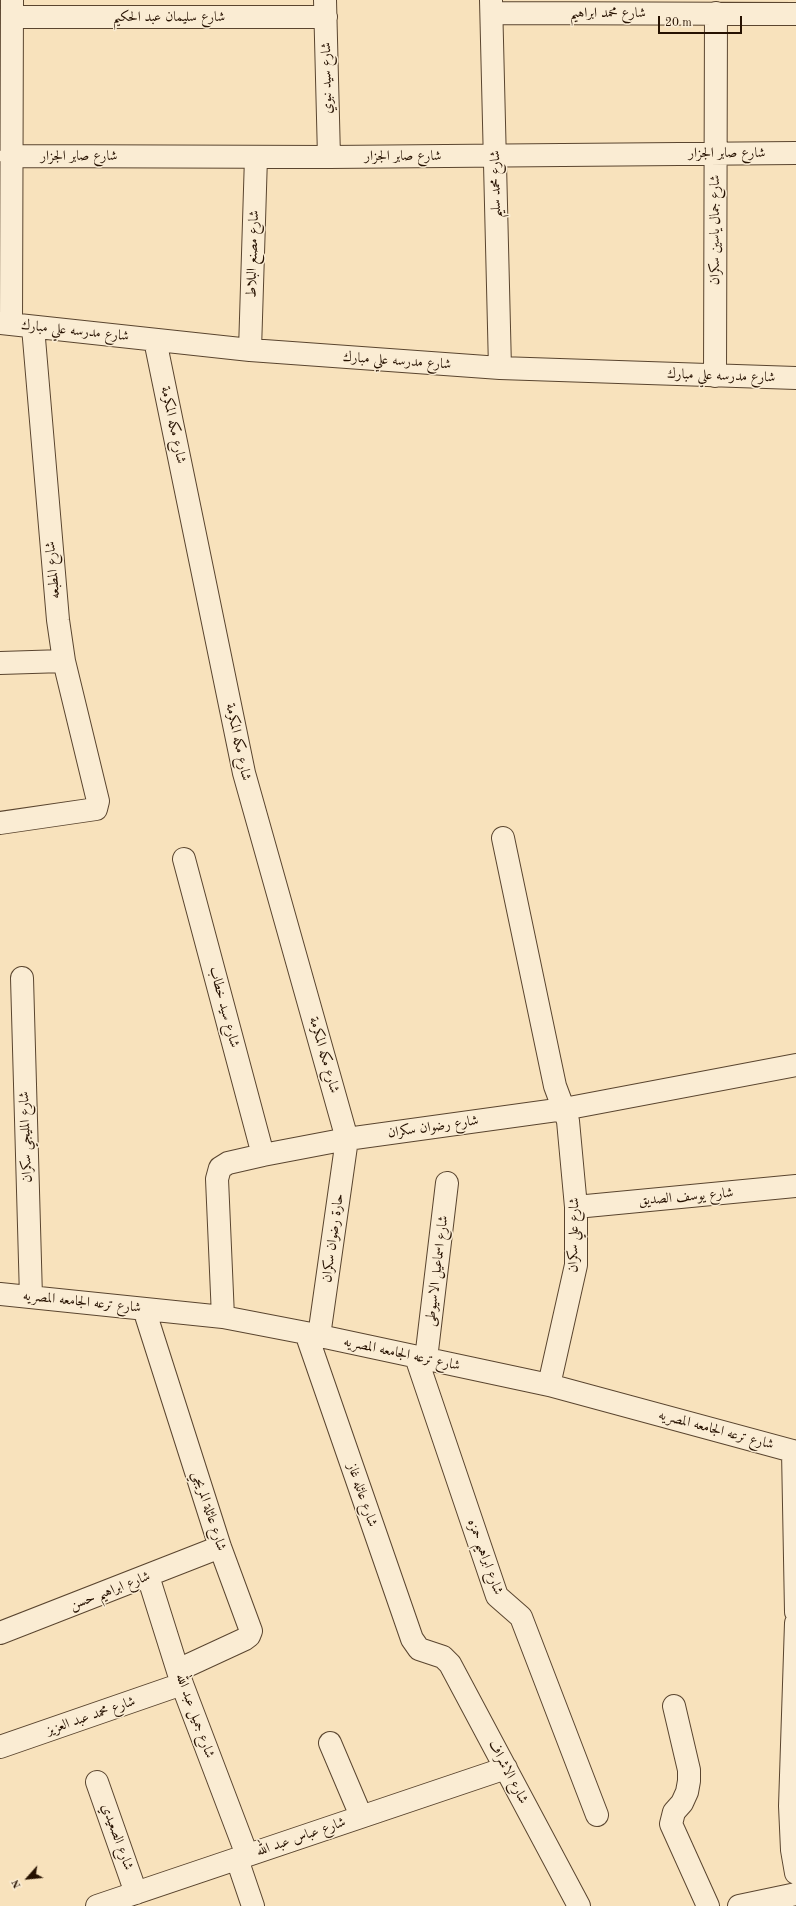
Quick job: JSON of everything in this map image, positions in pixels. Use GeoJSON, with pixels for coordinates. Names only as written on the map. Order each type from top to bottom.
{"type":"FeatureCollection","features":[{"type":"Feature","properties":{"kind":"street","name":"شارع محمد ابراهيم"},"geometry":{"type":"LineString","coordinates":[[491,7],[796,14]]}},
{"type":"Feature","properties":{"kind":"street","name":"شارع محمد سليم"},"geometry":{"type":"LineString","coordinates":[[491,7],[500,368]]}},
{"type":"Feature","properties":{"kind":"street","name":"شارع سليمان عبد الحكيم"},"geometry":{"type":"LineString","coordinates":[[12,8],[325,8]]}},
{"type":"Feature","properties":{"kind":"street"},"geometry":{"type":"LineString","coordinates":[[5,323],[10,156],[12,8]]}},
{"type":"Feature","properties":{"kind":"street","name":"شارع سيد نبوي"},"geometry":{"type":"LineString","coordinates":[[325,8],[329,156]]}},
{"type":"Feature","properties":{"kind":"street","name":"شارع جمال ياسين سكران"},"geometry":{"type":"LineString","coordinates":[[715,376],[716,13]]}},
{"type":"Feature","properties":{"kind":"street","name":"شارع صابر الجزار"},"geometry":{"type":"LineString","coordinates":[[10,156],[256,157],[796,153]]}},
{"type":"Feature","properties":{"kind":"street","name":"شارع مصنع البلاط"},"geometry":{"type":"LineString","coordinates":[[250,350],[256,157]]}},
{"type":"Feature","properties":{"kind":"street","name":"شارع مدرسه علي مبارك"},"geometry":{"type":"LineString","coordinates":[[5,323],[250,350],[500,368],[796,378]]}},
{"type":"Feature","properties":{"kind":"street","name":"شارع المطبعه"},"geometry":{"type":"LineString","coordinates":[[0,823],[96,810],[98,802],[64,661],[58,620],[32,327]]}},
{"type":"Feature","properties":{"kind":"street","name":"شارع مكه المكرمة"},"geometry":{"type":"LineString","coordinates":[[155,340],[244,773],[347,1139]]}},
{"type":"Feature","properties":{"kind":"street"},"geometry":{"type":"LineString","coordinates":[[0,663],[64,661]]}},
{"type":"Feature","properties":{"kind":"street","name":"شارع علي سكران"},"geometry":{"type":"LineString","coordinates":[[504,838],[554,1086],[568,1121],[576,1207],[576,1265],[549,1385]]}},
{"type":"Feature","properties":{"kind":"street","name":"شارع سيد خطاب"},"geometry":{"type":"LineString","coordinates":[[184,859],[264,1155]]}},
{"type":"Feature","properties":{"kind":"street","name":"شارع المليجي سكران"},"geometry":{"type":"LineString","coordinates":[[22,978],[31,1297]]}},
{"type":"Feature","properties":{"kind":"street","name":"شارع رضوان سكران"},"geometry":{"type":"LineString","coordinates":[[222,1317],[217,1179],[220,1168],[228,1164],[264,1155],[347,1139],[564,1109],[796,1064]]}},
{"type":"Feature","properties":{"kind":"street","name":"حارة رضوان سكران"},"geometry":{"type":"LineString","coordinates":[[313,1335],[347,1139]]}},
{"type":"Feature","properties":{"kind":"street","name":"شارع اسماعيل الاسيوطى"},"geometry":{"type":"LineString","coordinates":[[421,1358],[447,1183]]}},
{"type":"Feature","properties":{"kind":"street","name":"شارع يوسف الصديق"},"geometry":{"type":"LineString","coordinates":[[576,1207],[796,1186]]}},
{"type":"Feature","properties":{"kind":"street","name":"شارع ترعه الجامعه المصريه"},"geometry":{"type":"LineString","coordinates":[[0,1294],[222,1317],[549,1385],[794,1451]]}},
{"type":"Feature","properties":{"kind":"street","name":"شارع عائلة المريجي"},"geometry":{"type":"LineString","coordinates":[[144,1309],[220,1547],[251,1632],[245,1639],[180,1677]]}},
{"type":"Feature","properties":{"kind":"street","name":"شارع عائله غاز"},"geometry":{"type":"LineString","coordinates":[[313,1335],[412,1639],[419,1649],[424,1652]]}},
{"type":"Feature","properties":{"kind":"street","name":"شارع ابراهيم حمزه"},"geometry":{"type":"LineString","coordinates":[[421,1358],[497,1596],[521,1617],[597,1815]]}},
{"type":"Feature","properties":{"kind":"street"},"geometry":{"type":"LineString","coordinates":[[794,1451],[796,1612]]}},
{"type":"Feature","properties":{"kind":"street","name":"شارع ابراهيم حسن"},"geometry":{"type":"LineString","coordinates":[[0,1633],[220,1547]]}},
{"type":"Feature","properties":{"kind":"street","name":"شارع جميل عبد الله"},"geometry":{"type":"LineString","coordinates":[[148,1576],[180,1677],[242,1857],[253,1906]]}},
{"type":"Feature","properties":{"kind":"street"},"geometry":{"type":"LineString","coordinates":[[796,1623],[790,1806],[792,1850],[796,1873]]}},
{"type":"Feature","properties":{"kind":"street","name":"شارع الاشراف"},"geometry":{"type":"LineString","coordinates":[[424,1652],[443,1657],[450,1664],[579,1906]]}},
{"type":"Feature","properties":{"kind":"street","name":"شارع محمد عبد العزيز"},"geometry":{"type":"LineString","coordinates":[[0,1747],[180,1677]]}},
{"type":"Feature","properties":{"kind":"street"},"geometry":{"type":"LineString","coordinates":[[674,1706],[689,1770],[689,1781],[687,1792],[682,1803],[674,1812],[671,1824],[708,1906]]}},
{"type":"Feature","properties":{"kind":"street"},"geometry":{"type":"LineString","coordinates":[[330,1743],[361,1816]]}},
{"type":"Feature","properties":{"kind":"street","name":"شارع عباس عبد الله"},"geometry":{"type":"LineString","coordinates":[[97,1906],[506,1768]]}},
{"type":"Feature","properties":{"kind":"street","name":"شارع الصعيدي"},"geometry":{"type":"LineString","coordinates":[[97,1782],[136,1893]]}},
{"type":"Feature","properties":{"kind":"street"},"geometry":{"type":"LineString","coordinates":[[739,1906],[796,1894]]}}]}
